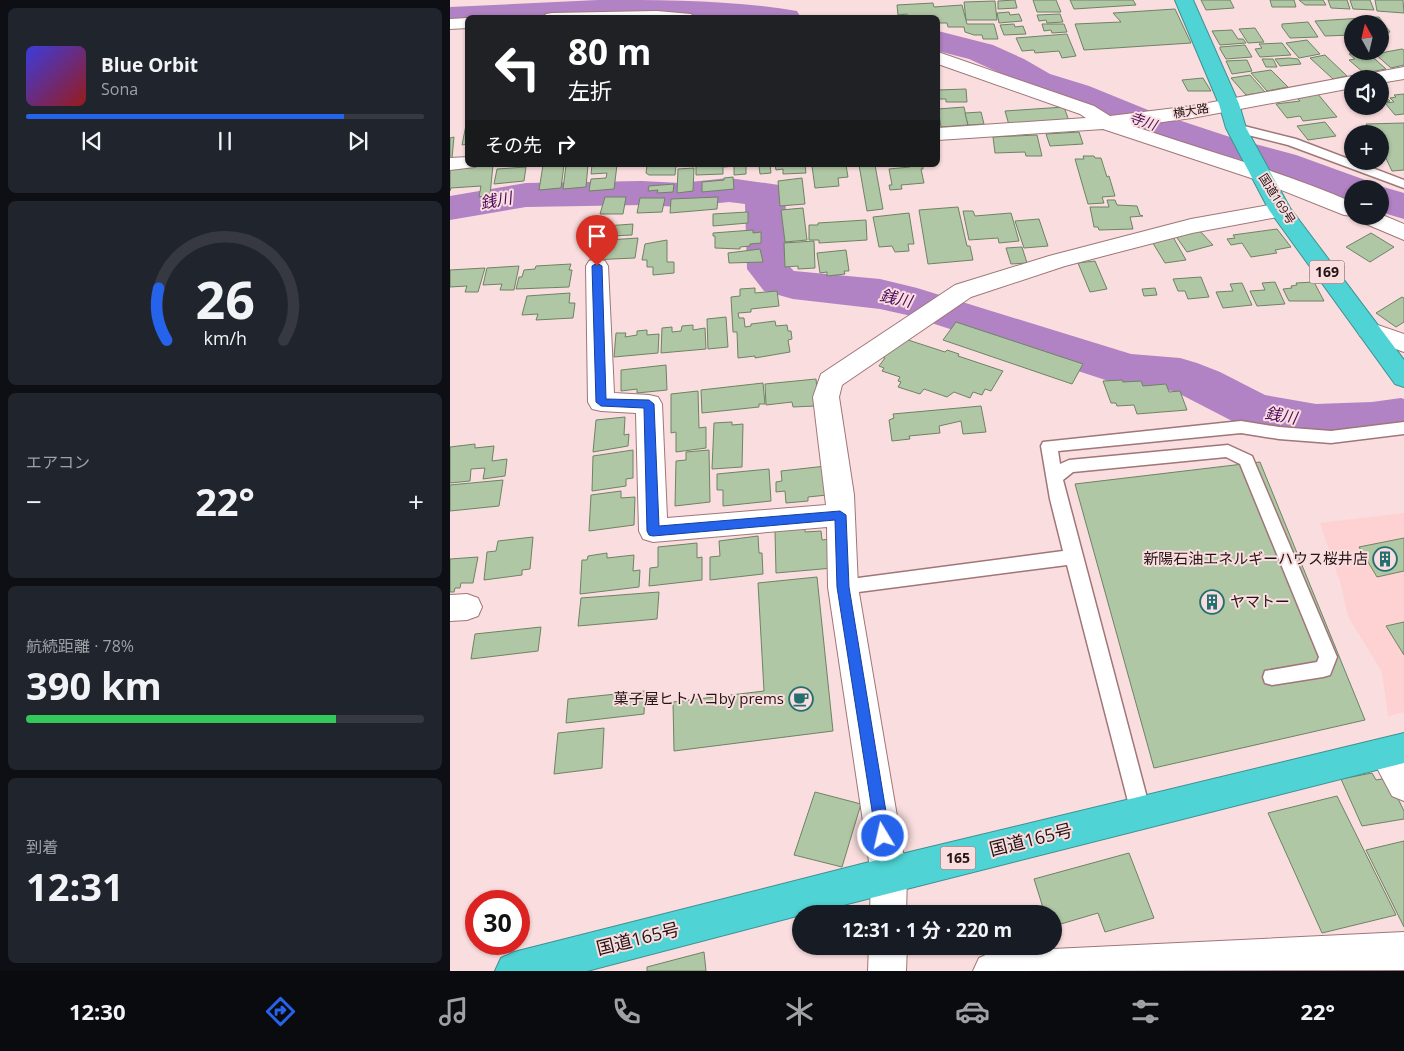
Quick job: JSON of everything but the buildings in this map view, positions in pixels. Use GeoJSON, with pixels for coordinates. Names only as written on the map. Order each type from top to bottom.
{"type":"FeatureCollection","features":[{"type":"Feature","properties":{"kind":"highway","name":"国道169号"},"geometry":{"type":"LineString","coordinates":[[1184,0],[1229,104],[1236,128],[1280,210],[1404,378]]}},
{"type":"Feature","properties":{"kind":"highway","name":"国道165号"},"geometry":{"type":"LineString","coordinates":[[514,971],[889,875],[1395,750]]}},
{"type":"Feature","properties":{"kind":"street"},"geometry":{"type":"LineString","coordinates":[[450,24],[465,23]]}},
{"type":"Feature","properties":{"kind":"street"},"geometry":{"type":"LineString","coordinates":[[940,59],[1087,110],[1111,123],[1258,168],[1344,206]]}},
{"type":"Feature","properties":{"kind":"street"},"geometry":{"type":"LineString","coordinates":[[1389,75],[1404,72]]}},
{"type":"Feature","properties":{"kind":"street","name":"横大路"},"geometry":{"type":"LineString","coordinates":[[940,134],[1111,123],[1192,112],[1344,83]]}},
{"type":"Feature","properties":{"kind":"street"},"geometry":{"type":"LineString","coordinates":[[450,164],[465,163]]}},
{"type":"Feature","properties":{"kind":"street"},"geometry":{"type":"LineString","coordinates":[[888,905],[889,875],[843,587],[840,495],[826,397],[830,380],[963,291],[1057,261],[1191,226],[1280,210]]}},
{"type":"Feature","properties":{"kind":"street"},"geometry":{"type":"LineString","coordinates":[[1387,225],[1404,233]]}},
{"type":"Feature","properties":{"kind":"street"},"geometry":{"type":"LineString","coordinates":[[597,266],[601,402],[649,404],[653,531],[840,515]]}},
{"type":"Feature","properties":{"kind":"street"},"geometry":{"type":"LineString","coordinates":[[1369,330],[1404,343]]}},
{"type":"Feature","properties":{"kind":"street"},"geometry":{"type":"LineString","coordinates":[[1395,750],[1404,785]]}},
{"type":"Feature","properties":{"kind":"street"},"geometry":{"type":"LineString","coordinates":[[992,971],[1404,951]]}},
{"type":"Feature","properties":{"kind":"street"},"geometry":{"type":"LineString","coordinates":[[888,955],[888,971]]}},
{"type":"Feature","properties":{"kind":"lane"},"geometry":{"type":"LineString","coordinates":[[1236,128],[1292,142],[1404,184]]}},
{"type":"Feature","properties":{"kind":"lane"},"geometry":{"type":"LineString","coordinates":[[1141,813],[1073,557],[1054,478],[1049,446],[1241,427],[1279,433],[1331,437],[1404,428]]}},
{"type":"Feature","properties":{"kind":"lane"},"geometry":{"type":"LineString","coordinates":[[1054,478],[1069,466],[1218,452],[1228,452],[1246,460],[1328,657],[1323,669],[1272,676]]}},
{"type":"Feature","properties":{"kind":"lane"},"geometry":{"type":"LineString","coordinates":[[843,587],[1073,557]]}},
{"type":"Feature","properties":{"kind":"shaded area","name":"新陽石油エネルギーハウス桜井店"},"geometry":{"type":"Polygon","coordinates":[[[1404,513],[1404,712],[1388,716],[1382,672],[1348,616],[1341,585],[1320,523],[1404,513]]]}},
{"type":"Feature","properties":{"kind":"waterway","name":"寺川"},"geometry":{"type":"LineString","coordinates":[[492,15],[658,7],[731,10],[765,15]]}},
{"type":"Feature","properties":{"kind":"waterway","name":"寺川"},"geometry":{"type":"LineString","coordinates":[[450,17],[465,16]]}},
{"type":"Feature","properties":{"kind":"waterway","name":"寺川"},"geometry":{"type":"LineString","coordinates":[[940,42],[981,52],[1012,66],[1037,82],[1076,94],[1135,118],[1223,147],[1282,163],[1344,185]]}},
{"type":"Feature","properties":{"kind":"waterway","name":"銭川"},"geometry":{"type":"LineString","coordinates":[[450,208],[526,195],[642,193],[680,195],[729,190],[765,194],[768,269],[779,281],[793,285],[880,294],[917,303],[1130,371],[1180,375],[1203,384],[1255,411],[1316,422],[1372,420],[1401,416]]}},
{"type":"Feature","properties":{"kind":"waterway","name":"寺川"},"geometry":{"type":"LineString","coordinates":[[1389,201],[1404,207]]}},
{"type":"Feature","properties":{"kind":"place","name":"新陽石油エネルギーハウス桜井店"},"geometry":{"type":"Point","coordinates":[1385,559]}},
{"type":"Feature","properties":{"kind":"place","name":"ヤマトー"},"geometry":{"type":"Point","coordinates":[1212,602]}},
{"type":"Feature","properties":{"kind":"place","name":"菓子屋ヒトハコby prems"},"geometry":{"type":"Point","coordinates":[801,699]}},
{"type":"Feature","properties":{"kind":"route"},"geometry":{"type":"LineString","coordinates":[[597,266],[601,402],[649,404],[653,531],[840,515],[843,587],[883,836]]}}]}
